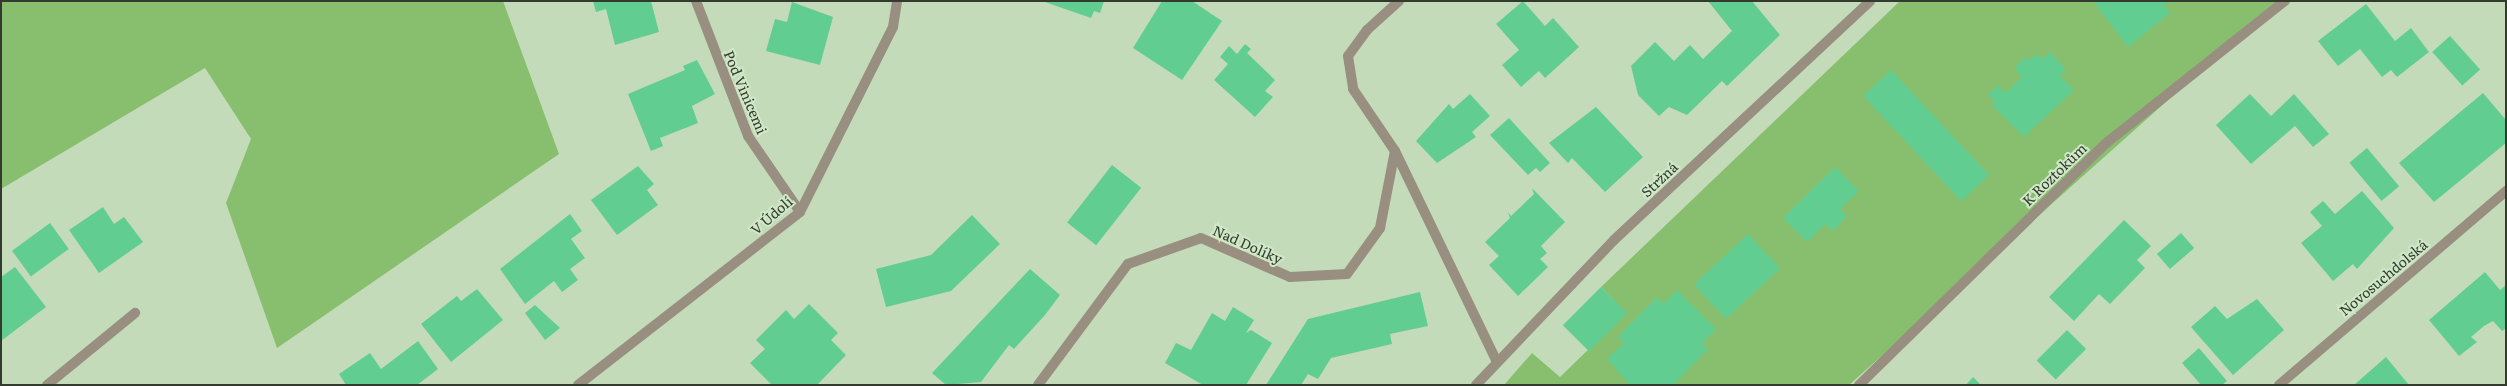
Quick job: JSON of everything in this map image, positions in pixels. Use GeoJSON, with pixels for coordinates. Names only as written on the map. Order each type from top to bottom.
{"type":"FeatureCollection","features":[{"type":"Feature","properties":{"kind":"street","name":"Pod Vinicemi"},"geometry":{"type":"LineString","coordinates":[[696,1],[748,136],[800,212]]}},
{"type":"Feature","properties":{"kind":"street","name":"V Údolí"},"geometry":{"type":"LineString","coordinates":[[578,385],[800,212],[894,27],[897,1]]}},
{"type":"Feature","properties":{"kind":"street"},"geometry":{"type":"LineString","coordinates":[[1399,1],[1366,30],[1348,56],[1353,89],[1394,151],[1496,360]]}},
{"type":"Feature","properties":{"kind":"street","name":"Stržná"},"geometry":{"type":"LineString","coordinates":[[1476,385],[1496,360],[1614,240],[1870,1]]}},
{"type":"Feature","properties":{"kind":"street","name":"K Roztokům"},"geometry":{"type":"LineString","coordinates":[[1863,383],[2105,144],[2284,1]]}},
{"type":"Feature","properties":{"kind":"street","name":"Nad Dolíky"},"geometry":{"type":"LineString","coordinates":[[1038,385],[1128,264],[1201,238],[1290,277],[1347,274],[1380,228],[1394,151]]}},
{"type":"Feature","properties":{"kind":"street","name":"Novosuchdolská"},"geometry":{"type":"LineString","coordinates":[[2279,385],[2506,191]]}},
{"type":"Feature","properties":{"kind":"street"},"geometry":{"type":"LineString","coordinates":[[47,385],[135,313]]}},
{"type":"Feature","properties":{"kind":"green space"},"geometry":{"type":"Polygon","coordinates":[[[1,1],[503,1],[559,154],[277,348],[226,203],[251,139],[205,68],[1,189],[1,1]]]}},
{"type":"Feature","properties":{"kind":"green space"},"geometry":{"type":"Polygon","coordinates":[[[1900,1],[2279,1],[1849,385],[1504,385],[1532,353],[1560,377],[1626,313],[1601,287],[1900,1]]]}},
{"type":"Feature","properties":{"kind":"building"},"geometry":{"type":"Polygon","coordinates":[[[593,1],[651,1],[659,32],[615,45],[606,9],[596,12],[593,1]]]}},
{"type":"Feature","properties":{"kind":"building"},"geometry":{"type":"Polygon","coordinates":[[[1042,1],[1104,1],[1100,13],[1094,11],[1091,18],[1042,1]]]}},
{"type":"Feature","properties":{"kind":"building"},"geometry":{"type":"Polygon","coordinates":[[[1162,1],[1192,1],[1222,21],[1182,80],[1133,48],[1162,1]]]}},
{"type":"Feature","properties":{"kind":"building"},"geometry":{"type":"Polygon","coordinates":[[[1523,1],[1545,26],[1553,18],[1579,47],[1545,78],[1539,71],[1521,87],[1502,65],[1519,50],[1496,24],[1523,1]]]}},
{"type":"Feature","properties":{"kind":"building"},"geometry":{"type":"Polygon","coordinates":[[[1708,1],[1752,1],[1780,35],[1727,86],[1722,81],[1687,115],[1669,107],[1659,116],[1638,95],[1631,66],[1655,42],[1674,61],[1690,45],[1703,59],[1732,31],[1708,1]]]}},
{"type":"Feature","properties":{"kind":"building"},"geometry":{"type":"Polygon","coordinates":[[[2093,1],[2170,1],[2164,6],[2170,13],[2128,47],[2093,1]]]}},
{"type":"Feature","properties":{"kind":"building"},"geometry":{"type":"Polygon","coordinates":[[[792,2],[833,17],[820,65],[766,51],[775,19],[787,22],[792,2]]]}},
{"type":"Feature","properties":{"kind":"building"},"geometry":{"type":"Polygon","coordinates":[[[2366,4],[2395,41],[2411,28],[2429,52],[2397,77],[2391,70],[2382,77],[2360,49],[2338,66],[2318,41],[2366,4]]]}},
{"type":"Feature","properties":{"kind":"building"},"geometry":{"type":"Polygon","coordinates":[[[2450,36],[2480,69],[2462,86],[2432,52],[2450,36]]]}},
{"type":"Feature","properties":{"kind":"building"},"geometry":{"type":"Polygon","coordinates":[[[1245,44],[1251,49],[1247,53],[1275,80],[1265,91],[1273,97],[1255,117],[1214,80],[1228,64],[1220,57],[1229,46],[1237,54],[1245,44]]]}},
{"type":"Feature","properties":{"kind":"building"},"geometry":{"type":"Polygon","coordinates":[[[2050,52],[2066,70],[2060,76],[2074,90],[2024,137],[1992,105],[1995,102],[1988,95],[1998,85],[2005,93],[2022,77],[2014,68],[2026,57],[2030,60],[2037,54],[2043,59],[2050,52]]]}},
{"type":"Feature","properties":{"kind":"building"},"geometry":{"type":"Polygon","coordinates":[[[697,60],[715,94],[692,106],[698,123],[660,138],[663,146],[651,151],[628,94],[685,70],[683,66],[697,60]]]}},
{"type":"Feature","properties":{"kind":"building"},"geometry":{"type":"Polygon","coordinates":[[[1891,70],[1989,175],[1961,201],[1863,96],[1891,70]]]}},
{"type":"Feature","properties":{"kind":"building"},"geometry":{"type":"Polygon","coordinates":[[[2483,93],[2506,120],[2506,143],[2434,202],[2399,163],[2483,93]]]}},
{"type":"Feature","properties":{"kind":"building"},"geometry":{"type":"Polygon","coordinates":[[[1470,94],[1490,116],[1472,132],[1476,137],[1437,163],[1416,141],[1449,104],[1453,109],[1470,94]]]}},
{"type":"Feature","properties":{"kind":"building"},"geometry":{"type":"Polygon","coordinates":[[[2250,94],[2271,116],[2294,94],[2329,134],[2313,147],[2295,126],[2251,164],[2216,125],[2250,94]]]}},
{"type":"Feature","properties":{"kind":"building"},"geometry":{"type":"Polygon","coordinates":[[[1596,107],[1643,157],[1605,192],[1572,158],[1568,163],[1549,143],[1596,107]]]}},
{"type":"Feature","properties":{"kind":"building"},"geometry":{"type":"Polygon","coordinates":[[[1509,118],[1550,163],[1540,172],[1536,168],[1528,175],[1490,135],[1509,118]]]}},
{"type":"Feature","properties":{"kind":"building"},"geometry":{"type":"Polygon","coordinates":[[[2367,148],[2399,186],[2382,201],[2349,163],[2367,148]]]}},
{"type":"Feature","properties":{"kind":"building"},"geometry":{"type":"Polygon","coordinates":[[[1112,165],[1141,188],[1096,245],[1067,223],[1112,165]]]}},
{"type":"Feature","properties":{"kind":"building"},"geometry":{"type":"Polygon","coordinates":[[[638,166],[654,184],[647,190],[658,205],[617,235],[591,200],[638,166]]]}},
{"type":"Feature","properties":{"kind":"building"},"geometry":{"type":"Polygon","coordinates":[[[1835,167],[1859,191],[1840,209],[1847,216],[1833,231],[1825,224],[1807,242],[1783,218],[1835,167]]]}},
{"type":"Feature","properties":{"kind":"building"},"geometry":{"type":"Polygon","coordinates":[[[1532,188],[1565,222],[1541,246],[1547,253],[1540,259],[1548,267],[1518,296],[1489,265],[1499,256],[1485,242],[1510,218],[1508,212],[1511,216],[1534,194],[1532,188]]]}},
{"type":"Feature","properties":{"kind":"building"},"geometry":{"type":"Polygon","coordinates":[[[2362,191],[2394,228],[2357,269],[2353,264],[2333,281],[2301,243],[2322,226],[2310,212],[2323,201],[2335,214],[2362,191]]]}},
{"type":"Feature","properties":{"kind":"building"},"geometry":{"type":"Polygon","coordinates":[[[103,207],[114,224],[124,217],[143,242],[99,273],[69,230],[103,207]]]}},
{"type":"Feature","properties":{"kind":"building"},"geometry":{"type":"Polygon","coordinates":[[[570,214],[582,231],[571,239],[585,258],[570,269],[578,280],[562,292],[554,281],[525,304],[500,269],[570,214]]]}},
{"type":"Feature","properties":{"kind":"building"},"geometry":{"type":"Polygon","coordinates":[[[972,215],[1000,244],[951,291],[886,307],[876,269],[931,255],[972,215]]]}},
{"type":"Feature","properties":{"kind":"building"},"geometry":{"type":"Polygon","coordinates":[[[2124,220],[2151,246],[2137,260],[2145,268],[2110,304],[2099,294],[2074,321],[2049,297],[2124,220]]]}},
{"type":"Feature","properties":{"kind":"building"},"geometry":{"type":"Polygon","coordinates":[[[50,223],[69,249],[31,277],[12,251],[50,223]]]}},
{"type":"Feature","properties":{"kind":"building"},"geometry":{"type":"Polygon","coordinates":[[[2181,233],[2194,248],[2170,269],[2157,254],[2181,233]]]}},
{"type":"Feature","properties":{"kind":"building"},"geometry":{"type":"Polygon","coordinates":[[[1748,234],[1780,268],[1726,319],[1694,284],[1748,234]]]}},
{"type":"Feature","properties":{"kind":"building"},"geometry":{"type":"Polygon","coordinates":[[[15,267],[46,307],[1,341],[1,277],[15,267]]]}},
{"type":"Feature","properties":{"kind":"building"},"geometry":{"type":"Polygon","coordinates":[[[1030,269],[1060,295],[1045,315],[1014,349],[1009,345],[981,382],[946,385],[932,373],[1030,269]]]}},
{"type":"Feature","properties":{"kind":"building"},"geometry":{"type":"Polygon","coordinates":[[[2485,272],[2500,290],[2506,285],[2506,328],[2502,331],[2493,321],[2484,326],[2471,337],[2477,342],[2459,356],[2429,320],[2485,272]]]}},
{"type":"Feature","properties":{"kind":"building"},"geometry":{"type":"Polygon","coordinates":[[[1601,287],[1627,313],[1589,351],[1563,325],[1601,287]]]}},
{"type":"Feature","properties":{"kind":"building"},"geometry":{"type":"Polygon","coordinates":[[[477,289],[503,320],[451,362],[421,324],[457,296],[461,301],[477,289]]]}},
{"type":"Feature","properties":{"kind":"building"},"geometry":{"type":"Polygon","coordinates":[[[1677,290],[1716,329],[1702,343],[1708,349],[1673,385],[1630,385],[1607,359],[1624,343],[1618,337],[1657,297],[1663,304],[1677,290]]]}},
{"type":"Feature","properties":{"kind":"building"},"geometry":{"type":"Polygon","coordinates":[[[1420,292],[1428,326],[1390,334],[1392,344],[1331,358],[1318,379],[1308,374],[1301,385],[1266,385],[1308,319],[1420,292]]]}},
{"type":"Feature","properties":{"kind":"building"},"geometry":{"type":"Polygon","coordinates":[[[2257,299],[2284,330],[2233,375],[2191,327],[2215,306],[2227,319],[2257,299]]]}},
{"type":"Feature","properties":{"kind":"building"},"geometry":{"type":"Polygon","coordinates":[[[809,304],[838,333],[831,340],[846,355],[817,385],[772,385],[750,363],[765,349],[756,340],[786,310],[794,319],[809,304]]]}},
{"type":"Feature","properties":{"kind":"building"},"geometry":{"type":"Polygon","coordinates":[[[535,305],[560,328],[545,340],[525,313],[535,305]]]}},
{"type":"Feature","properties":{"kind":"building"},"geometry":{"type":"Polygon","coordinates":[[[1233,307],[1254,320],[1246,333],[1251,330],[1272,343],[1246,385],[1203,385],[1165,363],[1176,343],[1191,350],[1212,313],[1225,321],[1233,307]]]}},
{"type":"Feature","properties":{"kind":"building"},"geometry":{"type":"Polygon","coordinates":[[[2067,330],[2086,349],[2056,379],[2037,360],[2067,330]]]}},
{"type":"Feature","properties":{"kind":"building"},"geometry":{"type":"Polygon","coordinates":[[[418,341],[438,369],[417,385],[346,385],[339,374],[370,353],[381,369],[418,341]]]}},
{"type":"Feature","properties":{"kind":"building"},"geometry":{"type":"Polygon","coordinates":[[[2199,348],[2227,381],[2222,385],[2201,385],[2182,363],[2199,348]]]}},
{"type":"Feature","properties":{"kind":"building"},"geometry":{"type":"Polygon","coordinates":[[[2386,357],[2409,385],[2354,385],[2386,357]]]}},
{"type":"Feature","properties":{"kind":"building"},"geometry":{"type":"Polygon","coordinates":[[[1973,377],[1981,385],[1966,385],[1973,377]]]}}]}
